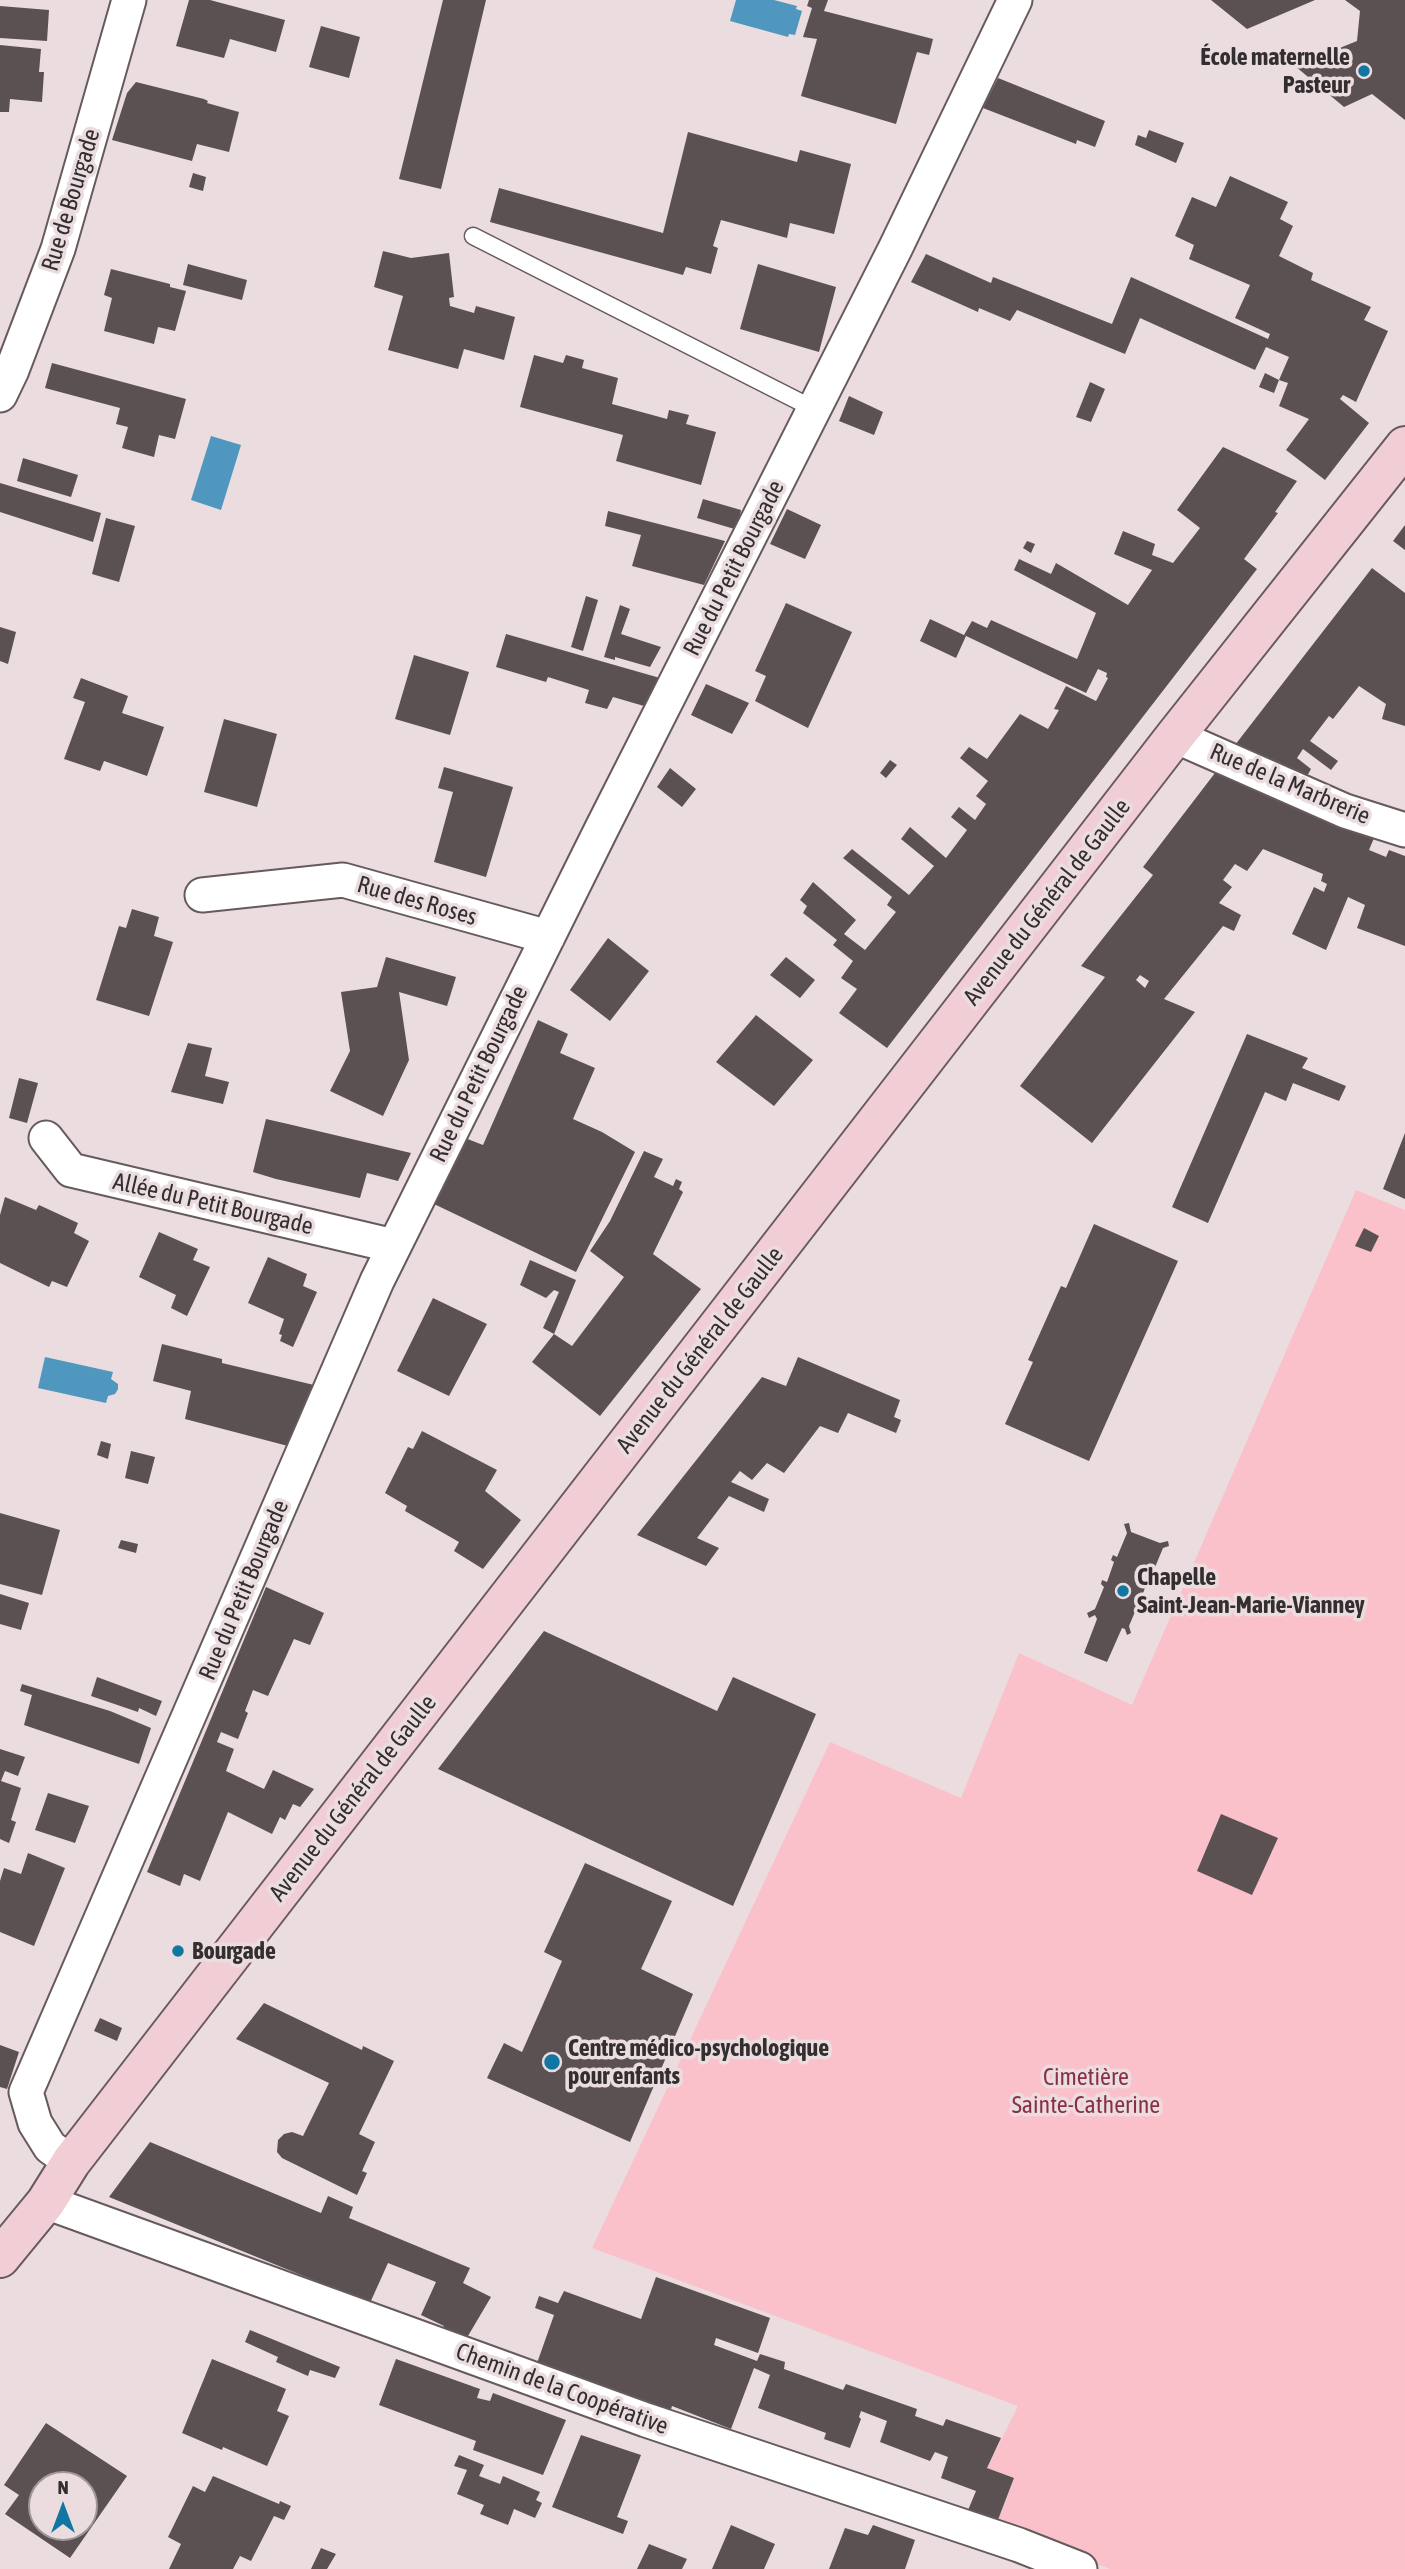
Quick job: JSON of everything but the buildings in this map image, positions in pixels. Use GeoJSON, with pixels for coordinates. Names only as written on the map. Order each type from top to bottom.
{"type":"FeatureCollection","features":[{"type":"Feature","properties":{"kind":"main road","name":"Avenue du Général de Gaulle"},"geometry":{"type":"LineString","coordinates":[[0,2258],[46,2202],[71,2162],[1175,736],[1405,446]]}},
{"type":"Feature","properties":{"kind":"street","name":"Rue de Bourgade"},"geometry":{"type":"LineString","coordinates":[[0,395],[58,249],[129,0]]}},
{"type":"Feature","properties":{"kind":"street","name":"Rue du Petit Bourgade"},"geometry":{"type":"LineString","coordinates":[[71,2162],[50,2147],[35,2123],[26,2092],[394,1246],[895,248],[1015,0]]}},
{"type":"Feature","properties":{"kind":"street","name":"Rue de la Marbrerie"},"geometry":{"type":"LineString","coordinates":[[1175,736],[1345,811],[1405,830]]}},
{"type":"Feature","properties":{"kind":"street","name":"Rue des Roses"},"geometry":{"type":"LineString","coordinates":[[202,894],[343,880],[548,937]]}},
{"type":"Feature","properties":{"kind":"street","name":"Allée du Petit Bourgade"},"geometry":{"type":"LineString","coordinates":[[46,1138],[71,1170],[394,1246]]}},
{"type":"Feature","properties":{"kind":"street","name":"Chemin de la Coopérative"},"geometry":{"type":"LineString","coordinates":[[46,2202],[646,2420],[1019,2545],[1080,2569]]}},
{"type":"Feature","properties":{"kind":"lane"},"geometry":{"type":"LineString","coordinates":[[472,236],[814,409]]}},
{"type":"Feature","properties":{"kind":"green space","name":"Cimetière Sainte-Catherine"},"geometry":{"type":"Polygon","coordinates":[[[1356,1190],[1405,1210],[1405,2569],[1110,2569],[996,2525],[1014,2479],[987,2468],[1018,2406],[592,2248],[830,1742],[961,1798],[1019,1653],[1132,1705],[1356,1190]]]}},
{"type":"Feature","properties":{"kind":"water"},"geometry":{"type":"Polygon","coordinates":[[[736,0],[774,0],[797,6],[796,9],[802,11],[795,35],[789,34],[788,37],[730,21],[736,0]]]}},
{"type":"Feature","properties":{"kind":"water"},"geometry":{"type":"Polygon","coordinates":[[[211,436],[241,445],[221,510],[191,500],[211,436]]]}},
{"type":"Feature","properties":{"kind":"water"},"geometry":{"type":"Polygon","coordinates":[[[45,1357],[113,1372],[111,1379],[118,1384],[118,1389],[115,1394],[108,1396],[106,1403],[38,1388],[45,1357]]]}},
{"type":"Feature","properties":{"kind":"place","name":"École maternelle Pasteur"},"geometry":{"type":"Point","coordinates":[1364,71]}},
{"type":"Feature","properties":{"kind":"place","name":"Chapelle Saint-Jean-Marie-Vianney"},"geometry":{"type":"Point","coordinates":[1123,1591]}},
{"type":"Feature","properties":{"kind":"place","name":"Bourgade"},"geometry":{"type":"Point","coordinates":[178,1951]}},
{"type":"Feature","properties":{"kind":"place","name":"Centre médico-psychologique pour enfants"},"geometry":{"type":"Point","coordinates":[552,2062]}}]}
